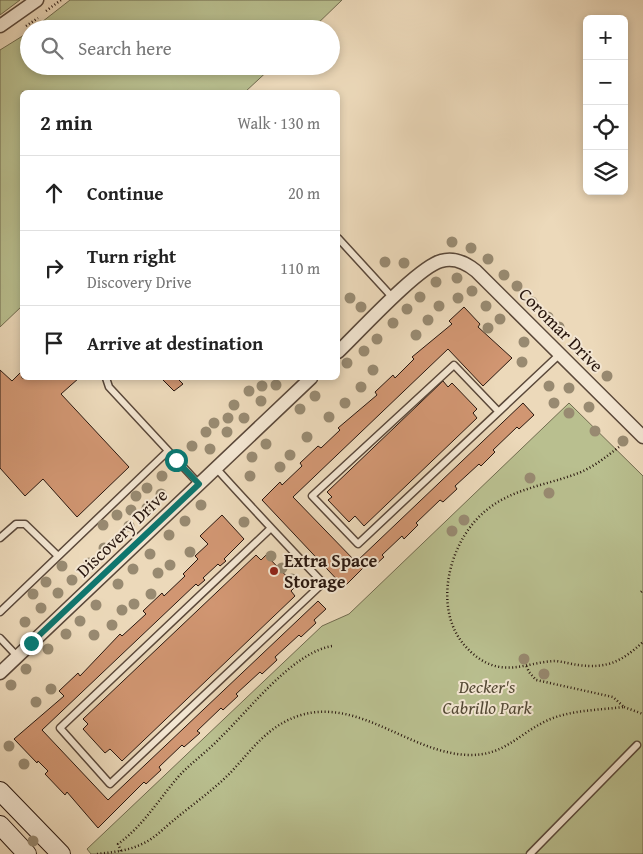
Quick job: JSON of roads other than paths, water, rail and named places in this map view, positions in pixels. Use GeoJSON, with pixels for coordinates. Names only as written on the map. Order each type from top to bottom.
{"type":"FeatureCollection","features":[{"type":"Feature","properties":{"kind":"main road"},"geometry":{"type":"LineString","coordinates":[[0,790],[61,854]]}},
{"type":"Feature","properties":{"kind":"main road"},"geometry":{"type":"LineString","coordinates":[[0,825],[27,854]]}},
{"type":"Feature","properties":{"kind":"street"},"geometry":{"type":"LineString","coordinates":[[0,26],[37,0]]}},
{"type":"Feature","properties":{"kind":"street","name":"Coromar Drive"},"geometry":{"type":"LineString","coordinates":[[394,298],[422,271],[436,263],[458,260],[476,270],[643,437]]}},
{"type":"Feature","properties":{"kind":"street"},"geometry":{"type":"LineString","coordinates":[[340,350],[394,298]]}},
{"type":"Feature","properties":{"kind":"street","name":"Discovery Drive"},"geometry":{"type":"LineString","coordinates":[[0,673],[309,380]]}},
{"type":"Feature","properties":{"kind":"lane"},"geometry":{"type":"LineString","coordinates":[[340,240],[394,298]]}},
{"type":"Feature","properties":{"kind":"lane"},"geometry":{"type":"LineString","coordinates":[[498,411],[454,365],[312,496],[358,544],[560,354]]}},
{"type":"Feature","properties":{"kind":"lane"},"geometry":{"type":"LineString","coordinates":[[107,380],[109,387],[199,484]]}},
{"type":"Feature","properties":{"kind":"lane"},"geometry":{"type":"LineString","coordinates":[[0,612],[168,451]]}},
{"type":"Feature","properties":{"kind":"lane"},"geometry":{"type":"LineString","coordinates":[[216,468],[323,583],[110,784],[60,728],[271,528]]}},
{"type":"Feature","properties":{"kind":"lane"},"geometry":{"type":"LineString","coordinates":[[0,538],[16,524],[26,524],[58,556]]}},
{"type":"Feature","properties":{"kind":"lane"},"geometry":{"type":"LineString","coordinates":[[0,638],[17,656]]}},
{"type":"Feature","properties":{"kind":"lane"},"geometry":{"type":"LineString","coordinates":[[530,854],[637,745]]}},
{"type":"Feature","properties":{"kind":"place","name":"Extra Space Storage"},"geometry":{"type":"Point","coordinates":[274,571]}},
{"type":"Feature","properties":{"kind":"park label","name":"Decker's Cabrillo Park"},"geometry":{"type":"Point","coordinates":[487,698]}}]}
